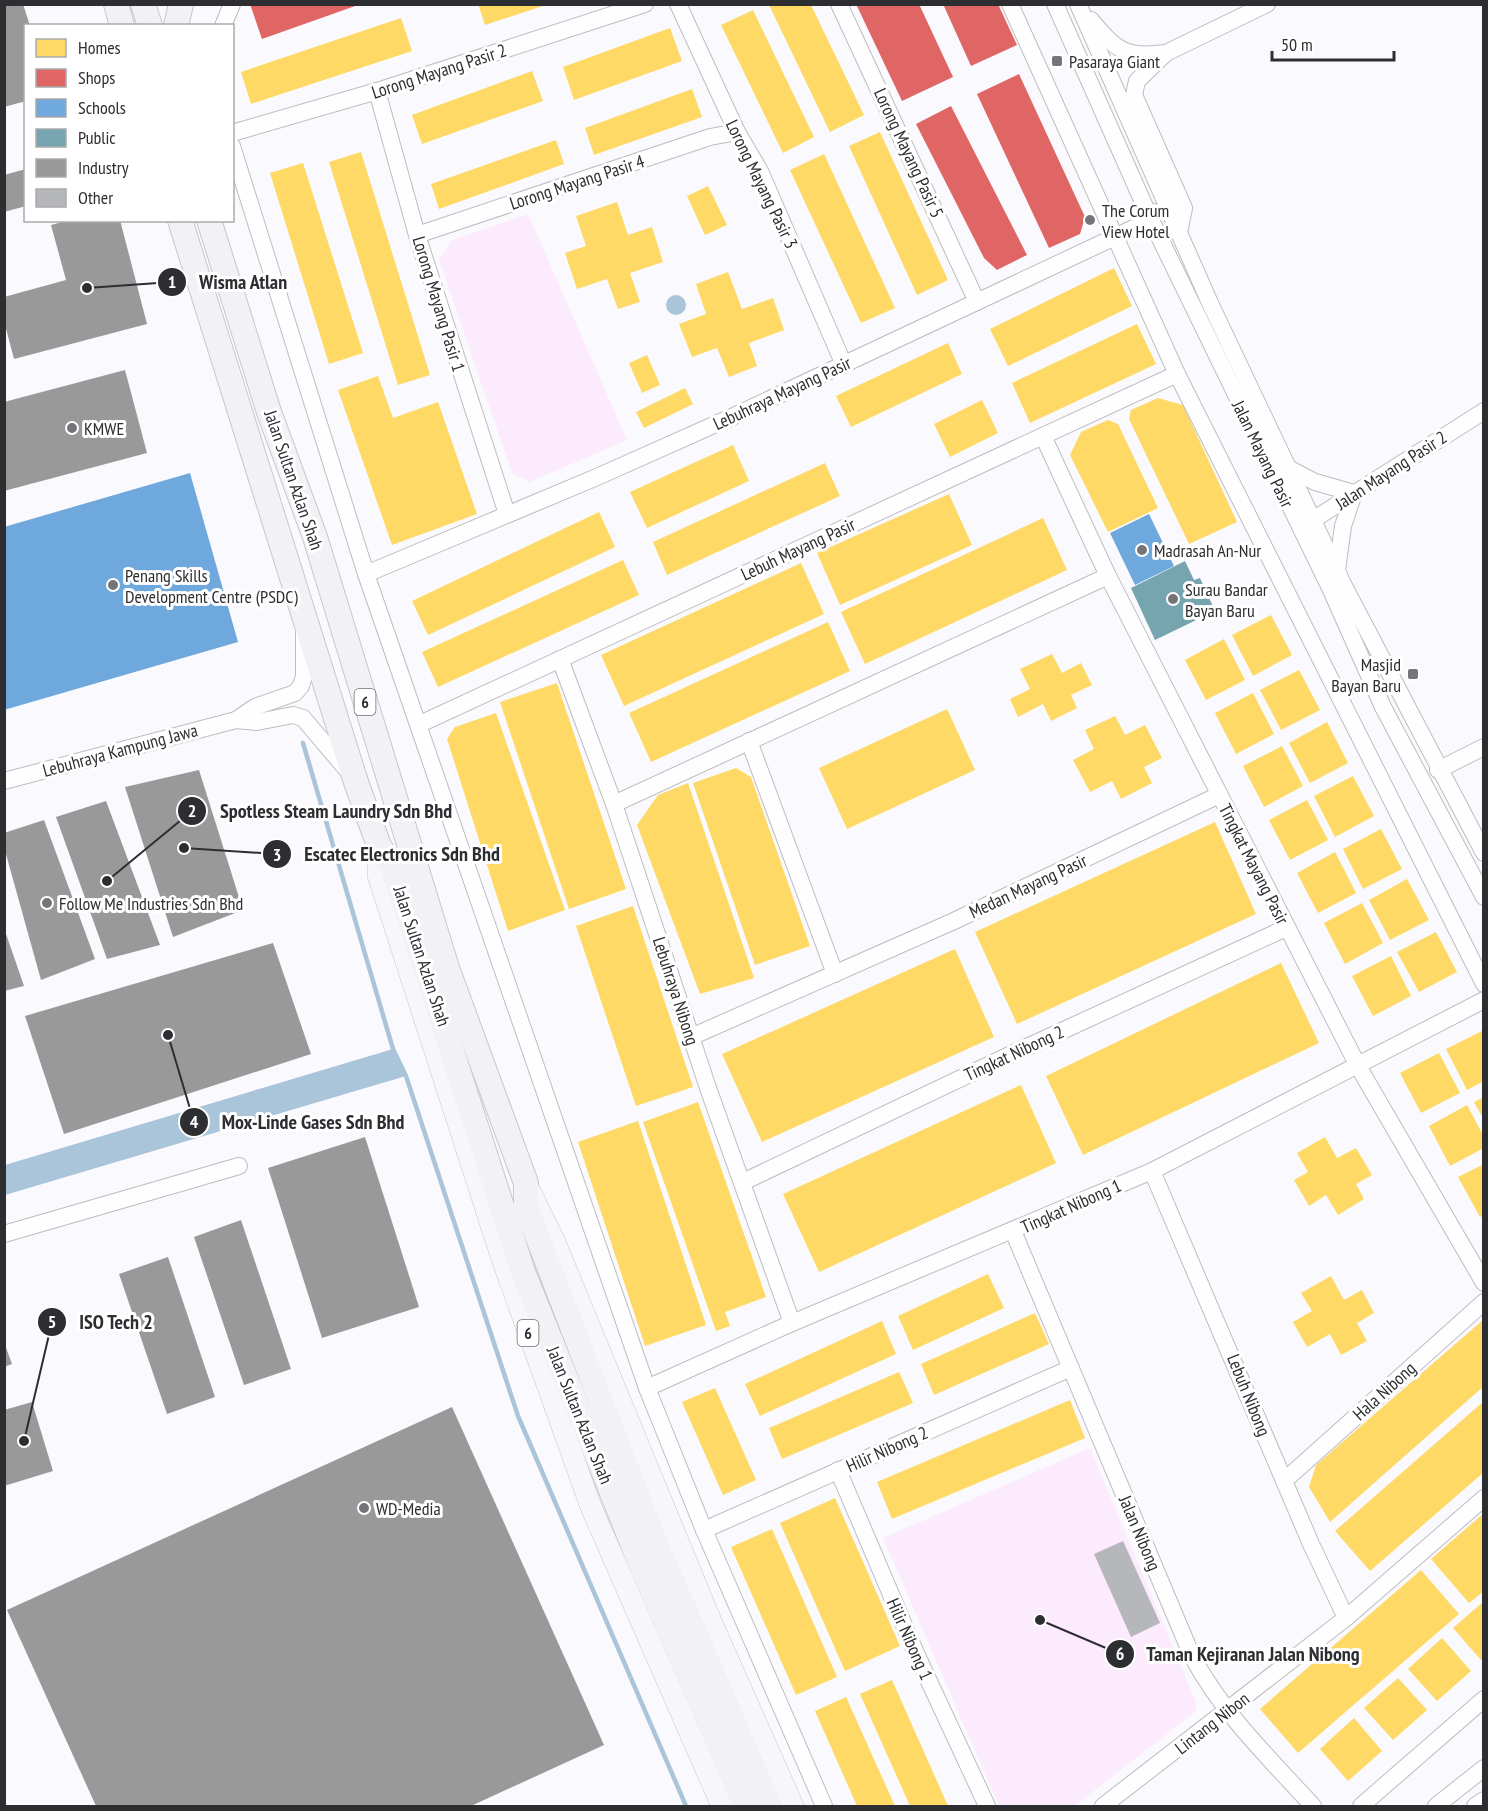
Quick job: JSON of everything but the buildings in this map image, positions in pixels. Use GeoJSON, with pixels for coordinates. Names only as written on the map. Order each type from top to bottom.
{"type":"FeatureCollection","features":[{"type":"Feature","properties":{"kind":"highway"},"geometry":{"type":"LineString","coordinates":[[116,4],[121,24]]}},
{"type":"Feature","properties":{"kind":"highway"},"geometry":{"type":"LineString","coordinates":[[143,4],[149,24]]}},
{"type":"Feature","properties":{"kind":"highway"},"geometry":{"type":"LineString","coordinates":[[176,24],[181,4]]}},
{"type":"Feature","properties":{"kind":"highway","name":"Jalan Sultan Azlan Shah"},"geometry":{"type":"LineString","coordinates":[[181,222],[356,782],[379,846],[392,865],[523,1272],[770,1806]]}},
{"type":"Feature","properties":{"kind":"highway","name":"Jalan Sultan Azlan Shah"},"geometry":{"type":"LineString","coordinates":[[210,222],[269,411],[315,537],[447,968],[526,1183],[526,1207],[614,1468],[639,1560],[746,1806]]}},
{"type":"Feature","properties":{"kind":"main road","name":"Jalan Sultan Azlan Shah"},"geometry":{"type":"LineString","coordinates":[[379,846],[378,875],[502,1259],[591,1507],[722,1806]]}},
{"type":"Feature","properties":{"kind":"main road","name":"Jalan Sultan Azlan Shah"},"geometry":{"type":"LineString","coordinates":[[526,1183],[554,1240],[711,1621],[793,1806]]}},
{"type":"Feature","properties":{"kind":"street"},"geometry":{"type":"LineString","coordinates":[[224,24],[232,4]]}},
{"type":"Feature","properties":{"kind":"street","name":"Lorong Mayang Pasir 2"},"geometry":{"type":"LineString","coordinates":[[234,132],[377,91],[645,4]]}},
{"type":"Feature","properties":{"kind":"street","name":"Lorong Mayang Pasir 3"},"geometry":{"type":"LineString","coordinates":[[678,4],[737,132],[760,171],[844,365]]}},
{"type":"Feature","properties":{"kind":"street","name":"Lorong Mayang Pasir 5"},"geometry":{"type":"LineString","coordinates":[[839,4],[977,302]]}},
{"type":"Feature","properties":{"kind":"street"},"geometry":{"type":"LineString","coordinates":[[1010,4],[1177,374],[1484,984]]}},
{"type":"Feature","properties":{"kind":"street","name":"Jalan Mayang Pasir"},"geometry":{"type":"LineString","coordinates":[[1055,4],[1151,220],[1306,524],[1337,571],[1438,770],[1484,853]]}},
{"type":"Feature","properties":{"kind":"street"},"geometry":{"type":"LineString","coordinates":[[1078,6],[1113,45],[1142,57],[1166,53],[1267,4]]}},
{"type":"Feature","properties":{"kind":"street","name":"Jalan Mayang Pasir"},"geometry":{"type":"LineString","coordinates":[[1078,6],[1187,251],[1288,468],[1331,590],[1383,707],[1484,897]]}},
{"type":"Feature","properties":{"kind":"street"},"geometry":{"type":"LineString","coordinates":[[1166,53],[1137,81],[1134,95],[1184,208],[1179,233]]}},
{"type":"Feature","properties":{"kind":"street","name":"Lorong Mayang Pasir 1"},"geometry":{"type":"LineString","coordinates":[[377,91],[417,235],[507,514]]}},
{"type":"Feature","properties":{"kind":"street","name":"Lorong Mayang Pasir 4"},"geometry":{"type":"LineString","coordinates":[[417,235],[710,137],[737,132]]}},
{"type":"Feature","properties":{"kind":"street"},"geometry":{"type":"LineString","coordinates":[[234,152],[366,574],[420,724],[647,1388],[704,1530],[824,1806]]}},
{"type":"Feature","properties":{"kind":"street"},"geometry":{"type":"LineString","coordinates":[[1154,176],[1158,205],[1151,220],[1168,230],[1187,251]]}},
{"type":"Feature","properties":{"kind":"street","name":"Lebuhraya Mayang Pasir"},"geometry":{"type":"LineString","coordinates":[[366,574],[597,477],[844,365],[1151,220]]}},
{"type":"Feature","properties":{"kind":"street","name":"Lebuh Mayang Pasir"},"geometry":{"type":"LineString","coordinates":[[420,724],[1177,374]]}},
{"type":"Feature","properties":{"kind":"street","name":"Jalan Mayang Pasir 2"},"geometry":{"type":"LineString","coordinates":[[1306,524],[1484,411]]}},
{"type":"Feature","properties":{"kind":"street","name":"Tingkat Mayang Pasir"},"geometry":{"type":"LineString","coordinates":[[1043,436],[1108,576],[1286,928],[1358,1066],[1484,1283]]}},
{"type":"Feature","properties":{"kind":"street"},"geometry":{"type":"LineString","coordinates":[[1288,468],[1315,482],[1354,493],[1343,526],[1337,571]]}},
{"type":"Feature","properties":{"kind":"street"},"geometry":{"type":"LineString","coordinates":[[614,804],[1108,576]]}},
{"type":"Feature","properties":{"kind":"street","name":"Lebuhraya Kampung Jawa"},"geometry":{"type":"LineString","coordinates":[[236,720],[255,706],[295,693],[301,687],[304,676],[303,611]]}},
{"type":"Feature","properties":{"kind":"street","name":"Lebuhraya Nibong"},"geometry":{"type":"LineString","coordinates":[[560,659],[614,804],[691,1037],[792,1323]]}},
{"type":"Feature","properties":{"kind":"street","name":"Lebuhraya Kampung Jawa"},"geometry":{"type":"LineString","coordinates":[[4,781],[236,720],[257,722],[293,715],[303,718],[356,782]]}},
{"type":"Feature","properties":{"kind":"street"},"geometry":{"type":"LineString","coordinates":[[749,741],[835,974]]}},
{"type":"Feature","properties":{"kind":"street"},"geometry":{"type":"LineString","coordinates":[[1438,770],[1484,747]]}},
{"type":"Feature","properties":{"kind":"street","name":"Medan Mayang Pasir"},"geometry":{"type":"LineString","coordinates":[[691,1037],[835,974],[1219,795]]}},
{"type":"Feature","properties":{"kind":"street","name":"Tingkat Nibong 2"},"geometry":{"type":"LineString","coordinates":[[743,1182],[1016,1052],[1286,928]]}},
{"type":"Feature","properties":{"kind":"street","name":"Tingkat Nibong 1"},"geometry":{"type":"LineString","coordinates":[[647,1388],[792,1323],[1152,1172],[1484,1000]]}},
{"type":"Feature","properties":{"kind":"street"},"geometry":{"type":"LineString","coordinates":[[4,1234],[239,1166]]}},
{"type":"Feature","properties":{"kind":"street","name":"Lebuh Nibong"},"geometry":{"type":"LineString","coordinates":[[1152,1172],[1346,1618]]}},
{"type":"Feature","properties":{"kind":"street","name":"Jalan Nibong"},"geometry":{"type":"LineString","coordinates":[[1013,1232],[1192,1656],[1227,1712],[1314,1806]]}},
{"type":"Feature","properties":{"kind":"street","name":"Hala Nibong"},"geometry":{"type":"LineString","coordinates":[[1285,1480],[1484,1302]]}},
{"type":"Feature","properties":{"kind":"street","name":"Hilir Nibong 2"},"geometry":{"type":"LineString","coordinates":[[704,1530],[1071,1368]]}},
{"type":"Feature","properties":{"kind":"street","name":"Hilir Nibong 1"},"geometry":{"type":"LineString","coordinates":[[838,1470],[915,1652],[987,1806]]}},
{"type":"Feature","properties":{"kind":"street","name":"Lintang Nibon"},"geometry":{"type":"LineString","coordinates":[[1103,1806],[1346,1618],[1484,1498]]}},
{"type":"Feature","properties":{"kind":"street"},"geometry":{"type":"LineString","coordinates":[[1361,1806],[1484,1700]]}},
{"type":"Feature","properties":{"kind":"street"},"geometry":{"type":"LineString","coordinates":[[1436,1806],[1484,1768]]}},
{"type":"Feature","properties":{"kind":"street"},"geometry":{"type":"LineString","coordinates":[[1475,1806],[1484,1800]]}},
{"type":"Feature","properties":{"kind":"shaded area"},"geometry":{"type":"Polygon","coordinates":[[[528,214],[627,440],[529,482],[512,473],[439,260],[452,240],[528,214]]]}},
{"type":"Feature","properties":{"kind":"shaded area"},"geometry":{"type":"Polygon","coordinates":[[[1090,1448],[1196,1702],[1196,1711],[1075,1806],[999,1806],[883,1538],[1090,1448]]]}},
{"type":"Feature","properties":{"kind":"water"},"geometry":{"type":"Polygon","coordinates":[[[676,295],[683,298],[686,305],[683,312],[676,315],[669,312],[666,305],[669,298],[676,295]]]}},
{"type":"Feature","properties":{"kind":"water"},"geometry":{"type":"Polygon","coordinates":[[[393,1049],[406,1076],[5,1195],[5,1165],[393,1049]]]}},
{"type":"Feature","properties":{"kind":"waterway"},"geometry":{"type":"LineString","coordinates":[[303,743],[393,1049],[406,1076],[518,1416],[686,1806]]}},
{"type":"Feature","properties":{"kind":"place","name":"Pasaraya Giant"},"geometry":{"type":"Point","coordinates":[1057,61]}},
{"type":"Feature","properties":{"kind":"place","name":"The Corum View Hotel"},"geometry":{"type":"Point","coordinates":[1090,220]}},
{"type":"Feature","properties":{"kind":"place","name":"Wisma Atlan"},"geometry":{"type":"Point","coordinates":[87,288]}},
{"type":"Feature","properties":{"kind":"place","name":"KMWE"},"geometry":{"type":"Point","coordinates":[72,428]}},
{"type":"Feature","properties":{"kind":"place","name":"Madrasah An-Nur"},"geometry":{"type":"Point","coordinates":[1142,550]}},
{"type":"Feature","properties":{"kind":"place","name":"Penang Skills Development Centre (PSDC)"},"geometry":{"type":"Point","coordinates":[113,585]}},
{"type":"Feature","properties":{"kind":"place","name":"Surau Bandar Bayan Baru"},"geometry":{"type":"Point","coordinates":[1173,599]}},
{"type":"Feature","properties":{"kind":"place","name":"Masjid Bayan Baru"},"geometry":{"type":"Point","coordinates":[1413,674]}},
{"type":"Feature","properties":{"kind":"place","name":"Escatec Electronics Sdn Bhd"},"geometry":{"type":"Point","coordinates":[184,848]}},
{"type":"Feature","properties":{"kind":"place","name":"Spotless Steam Laundry Sdn Bhd"},"geometry":{"type":"Point","coordinates":[107,881]}},
{"type":"Feature","properties":{"kind":"place","name":"Follow Me Industries Sdn Bhd"},"geometry":{"type":"Point","coordinates":[47,903]}},
{"type":"Feature","properties":{"kind":"place","name":"Mox-Linde Gases Sdn Bhd"},"geometry":{"type":"Point","coordinates":[168,1035]}},
{"type":"Feature","properties":{"kind":"place","name":"ISO Tech 2"},"geometry":{"type":"Point","coordinates":[24,1441]}},
{"type":"Feature","properties":{"kind":"place","name":"WD-Media"},"geometry":{"type":"Point","coordinates":[364,1508]}},
{"type":"Feature","properties":{"kind":"place","name":"Taman Kejiranan Jalan Nibong"},"geometry":{"type":"Point","coordinates":[1040,1620]}}]}
